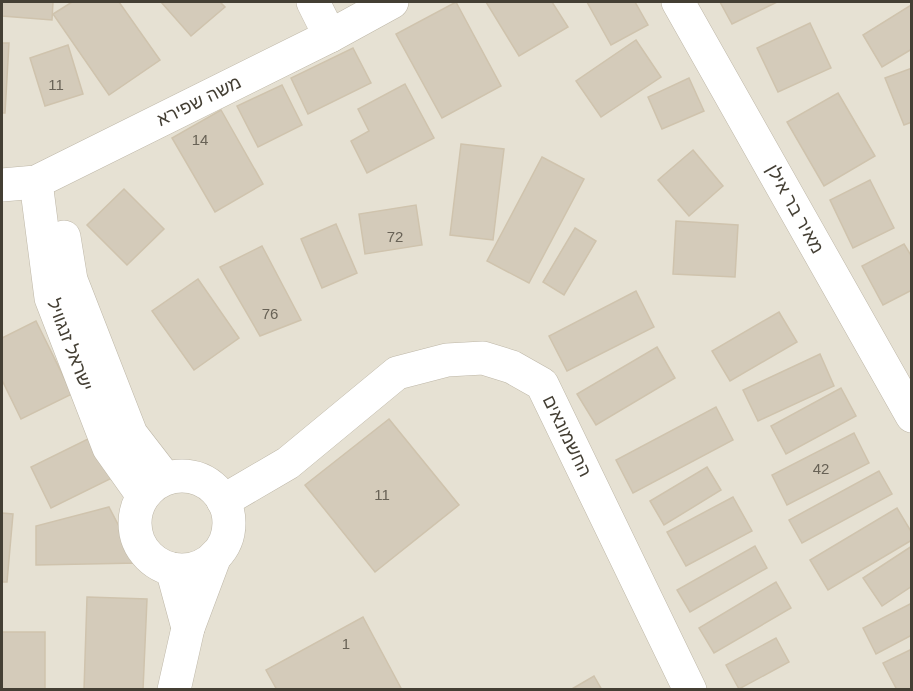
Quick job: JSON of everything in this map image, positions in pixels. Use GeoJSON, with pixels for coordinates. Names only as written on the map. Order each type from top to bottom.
{"type":"FeatureCollection","features":[{"type":"Feature","properties":{"kind":"street"},"geometry":{"type":"LineString","coordinates":[[313,2],[330,36]]}},
{"type":"Feature","properties":{"kind":"street","name":"משה שפירא"},"geometry":{"type":"LineString","coordinates":[[2,185],[45,177],[330,36],[392,2]]}},
{"type":"Feature","properties":{"kind":"street","name":"מאיר בר אילן"},"geometry":{"type":"LineString","coordinates":[[678,2],[912,416]]}},
{"type":"Feature","properties":{"kind":"street","name":"ישראל זנגוויל"},"geometry":{"type":"LineString","coordinates":[[45,177],[51,298],[110,448],[154,487]]}},
{"type":"Feature","properties":{"kind":"street","name":"החשמונאים"},"geometry":{"type":"LineString","coordinates":[[223,501],[288,463],[397,373],[447,360],[483,358],[512,367],[542,384],[690,690]]}},
{"type":"Feature","properties":{"kind":"street"},"geometry":{"type":"LineString","coordinates":[[174,690],[188,627],[215,556],[228,530],[228,515],[216,490],[192,477],[178,476],[154,487],[136,510],[134,525],[138,540],[146,553],[158,563],[172,569],[188,569],[202,565],[215,556]]}},
{"type":"Feature","properties":{"kind":"street"},"geometry":{"type":"LineString","coordinates":[[172,569],[188,627]]}},
{"type":"Feature","properties":{"kind":"shaded area"},"geometry":{"type":"Polygon","coordinates":[[[2,2],[911,2],[911,689],[2,689],[2,2]]]}},
{"type":"Feature","properties":{"kind":"building"},"geometry":{"type":"Polygon","coordinates":[[[2,2],[53,2],[52,20],[2,16],[2,2]]]}},
{"type":"Feature","properties":{"kind":"building"},"geometry":{"type":"Polygon","coordinates":[[[72,2],[119,2],[160,60],[109,95],[53,14],[72,2]]]}},
{"type":"Feature","properties":{"kind":"building"},"geometry":{"type":"Polygon","coordinates":[[[161,2],[220,2],[225,7],[191,36],[161,2]]]}},
{"type":"Feature","properties":{"kind":"building"},"geometry":{"type":"Polygon","coordinates":[[[456,2],[501,86],[442,118],[396,34],[456,2]]]}},
{"type":"Feature","properties":{"kind":"building"},"geometry":{"type":"Polygon","coordinates":[[[486,2],[552,2],[568,27],[519,56],[486,2]]]}},
{"type":"Feature","properties":{"kind":"building"},"geometry":{"type":"Polygon","coordinates":[[[587,2],[635,2],[648,25],[611,45],[587,2]]]}},
{"type":"Feature","properties":{"kind":"building"},"geometry":{"type":"Polygon","coordinates":[[[720,2],[777,2],[732,24],[720,2]]]}},
{"type":"Feature","properties":{"kind":"building"},"geometry":{"type":"Polygon","coordinates":[[[911,5],[912,49],[882,67],[863,35],[911,5]]]}},
{"type":"Feature","properties":{"kind":"building"},"geometry":{"type":"Polygon","coordinates":[[[810,23],[831,68],[778,92],[757,48],[810,23]]]}},
{"type":"Feature","properties":{"kind":"building"},"geometry":{"type":"Polygon","coordinates":[[[636,40],[661,77],[601,117],[576,81],[636,40]]]}},
{"type":"Feature","properties":{"kind":"building"},"geometry":{"type":"Polygon","coordinates":[[[2,43],[9,43],[5,113],[2,113],[2,43]]]}},
{"type":"Feature","properties":{"kind":"building"},"geometry":{"type":"Polygon","coordinates":[[[68,45],[83,94],[45,106],[30,58],[68,45]]]}},
{"type":"Feature","properties":{"kind":"building"},"geometry":{"type":"Polygon","coordinates":[[[353,48],[371,83],[308,114],[291,78],[353,48]]]}},
{"type":"Feature","properties":{"kind":"building"},"geometry":{"type":"Polygon","coordinates":[[[912,68],[912,122],[904,125],[885,78],[912,68]]]}},
{"type":"Feature","properties":{"kind":"building"},"geometry":{"type":"Polygon","coordinates":[[[689,78],[704,111],[662,129],[648,97],[689,78]]]}},
{"type":"Feature","properties":{"kind":"building"},"geometry":{"type":"Polygon","coordinates":[[[405,84],[434,138],[367,173],[351,141],[369,131],[358,109],[405,84]]]}},
{"type":"Feature","properties":{"kind":"building"},"geometry":{"type":"Polygon","coordinates":[[[282,85],[302,125],[258,147],[237,106],[282,85]]]}},
{"type":"Feature","properties":{"kind":"building"},"geometry":{"type":"Polygon","coordinates":[[[838,93],[875,156],[824,186],[787,122],[838,93]]]}},
{"type":"Feature","properties":{"kind":"building"},"geometry":{"type":"Polygon","coordinates":[[[221,110],[263,184],[215,212],[172,138],[221,110]]]}},
{"type":"Feature","properties":{"kind":"building"},"geometry":{"type":"Polygon","coordinates":[[[461,144],[504,149],[493,240],[450,235],[461,144]]]}},
{"type":"Feature","properties":{"kind":"building"},"geometry":{"type":"Polygon","coordinates":[[[693,150],[723,186],[689,216],[658,180],[693,150]]]}},
{"type":"Feature","properties":{"kind":"building"},"geometry":{"type":"Polygon","coordinates":[[[542,157],[584,179],[529,283],[487,261],[542,157]]]}},
{"type":"Feature","properties":{"kind":"building"},"geometry":{"type":"Polygon","coordinates":[[[870,180],[894,228],[853,248],[830,200],[870,180]]]}},
{"type":"Feature","properties":{"kind":"building"},"geometry":{"type":"Polygon","coordinates":[[[124,189],[164,229],[127,265],[87,225],[124,189]]]}},
{"type":"Feature","properties":{"kind":"building"},"geometry":{"type":"Polygon","coordinates":[[[416,205],[422,245],[365,254],[359,214],[416,205]]]}},
{"type":"Feature","properties":{"kind":"building"},"geometry":{"type":"Polygon","coordinates":[[[676,221],[738,225],[735,277],[673,274],[676,221]]]}},
{"type":"Feature","properties":{"kind":"building"},"geometry":{"type":"Polygon","coordinates":[[[336,224],[357,273],[322,288],[301,239],[336,224]]]}},
{"type":"Feature","properties":{"kind":"building"},"geometry":{"type":"Polygon","coordinates":[[[575,228],[596,241],[564,295],[543,282],[575,228]]]}},
{"type":"Feature","properties":{"kind":"building"},"geometry":{"type":"Polygon","coordinates":[[[904,244],[912,257],[912,290],[883,305],[862,266],[904,244]]]}},
{"type":"Feature","properties":{"kind":"building"},"geometry":{"type":"Polygon","coordinates":[[[262,246],[301,320],[260,336],[220,267],[262,246]]]}},
{"type":"Feature","properties":{"kind":"building"},"geometry":{"type":"Polygon","coordinates":[[[198,279],[239,338],[194,370],[152,311],[198,279]]]}},
{"type":"Feature","properties":{"kind":"building"},"geometry":{"type":"Polygon","coordinates":[[[636,291],[654,327],[567,371],[549,336],[636,291]]]}},
{"type":"Feature","properties":{"kind":"building"},"geometry":{"type":"Polygon","coordinates":[[[779,312],[797,342],[730,381],[712,351],[779,312]]]}},
{"type":"Feature","properties":{"kind":"building"},"geometry":{"type":"Polygon","coordinates":[[[36,321],[72,394],[21,419],[2,380],[2,338],[36,321]]]}},
{"type":"Feature","properties":{"kind":"building"},"geometry":{"type":"Polygon","coordinates":[[[657,347],[675,378],[596,425],[577,394],[657,347]]]}},
{"type":"Feature","properties":{"kind":"building"},"geometry":{"type":"Polygon","coordinates":[[[820,354],[834,386],[758,421],[743,390],[820,354]]]}},
{"type":"Feature","properties":{"kind":"building"},"geometry":{"type":"Polygon","coordinates":[[[841,388],[856,416],[786,454],[771,426],[841,388]]]}},
{"type":"Feature","properties":{"kind":"building"},"geometry":{"type":"Polygon","coordinates":[[[716,407],[733,440],[633,493],[616,460],[716,407]]]}},
{"type":"Feature","properties":{"kind":"building"},"geometry":{"type":"Polygon","coordinates":[[[389,419],[459,505],[375,572],[305,485],[389,419]]]}},
{"type":"Feature","properties":{"kind":"building"},"geometry":{"type":"Polygon","coordinates":[[[854,433],[869,463],[787,505],[772,475],[854,433]]]}},
{"type":"Feature","properties":{"kind":"building"},"geometry":{"type":"Polygon","coordinates":[[[92,437],[112,478],[51,508],[31,467],[92,437]]]}},
{"type":"Feature","properties":{"kind":"building"},"geometry":{"type":"Polygon","coordinates":[[[707,467],[721,490],[664,525],[650,501],[707,467]]]}},
{"type":"Feature","properties":{"kind":"building"},"geometry":{"type":"Polygon","coordinates":[[[879,471],[892,494],[802,543],[789,520],[879,471]]]}},
{"type":"Feature","properties":{"kind":"building"},"geometry":{"type":"Polygon","coordinates":[[[733,497],[752,531],[686,566],[667,532],[733,497]]]}},
{"type":"Feature","properties":{"kind":"building"},"geometry":{"type":"Polygon","coordinates":[[[109,507],[138,563],[36,565],[36,526],[109,507]]]}},
{"type":"Feature","properties":{"kind":"building"},"geometry":{"type":"Polygon","coordinates":[[[897,508],[912,533],[912,540],[828,590],[810,560],[897,508]]]}},
{"type":"Feature","properties":{"kind":"building"},"geometry":{"type":"Polygon","coordinates":[[[2,513],[13,514],[7,582],[2,582],[2,513]]]}},
{"type":"Feature","properties":{"kind":"building"},"geometry":{"type":"Polygon","coordinates":[[[755,546],[767,568],[690,612],[677,590],[755,546]]]}},
{"type":"Feature","properties":{"kind":"building"},"geometry":{"type":"Polygon","coordinates":[[[912,546],[912,586],[882,606],[863,578],[912,546]]]}},
{"type":"Feature","properties":{"kind":"building"},"geometry":{"type":"Polygon","coordinates":[[[776,582],[791,608],[714,653],[699,628],[776,582]]]}},
{"type":"Feature","properties":{"kind":"building"},"geometry":{"type":"Polygon","coordinates":[[[87,597],[147,599],[143,690],[84,690],[87,597]]]}},
{"type":"Feature","properties":{"kind":"building"},"geometry":{"type":"Polygon","coordinates":[[[912,603],[912,635],[876,654],[863,628],[912,603]]]}},
{"type":"Feature","properties":{"kind":"building"},"geometry":{"type":"Polygon","coordinates":[[[363,617],[402,690],[277,690],[266,670],[363,617]]]}},
{"type":"Feature","properties":{"kind":"building"},"geometry":{"type":"Polygon","coordinates":[[[2,632],[45,632],[45,690],[2,690],[2,632]]]}},
{"type":"Feature","properties":{"kind":"building"},"geometry":{"type":"Polygon","coordinates":[[[776,638],[789,662],[739,689],[726,665],[776,638]]]}},
{"type":"Feature","properties":{"kind":"building"},"geometry":{"type":"Polygon","coordinates":[[[912,649],[912,690],[897,690],[883,663],[912,649]]]}},
{"type":"Feature","properties":{"kind":"building"},"geometry":{"type":"Polygon","coordinates":[[[594,676],[602,690],[570,690],[594,676]]]}}]}
